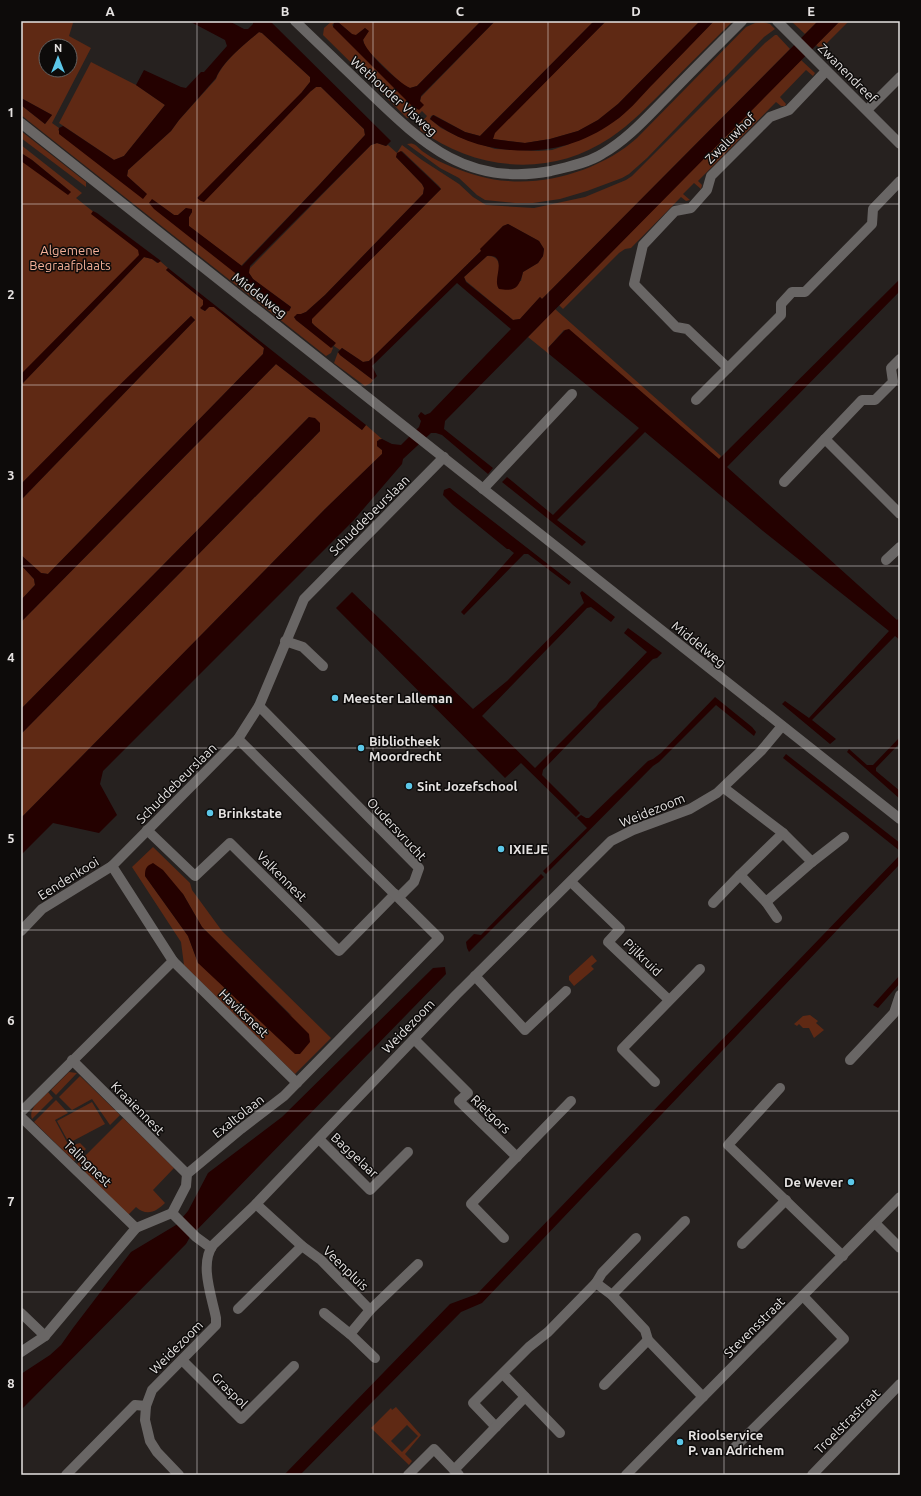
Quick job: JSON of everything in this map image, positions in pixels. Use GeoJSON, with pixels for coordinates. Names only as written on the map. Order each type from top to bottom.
{"type":"FeatureCollection","features":[{"type":"Feature","properties":{"kind":"street","name":"Wethouder Visweg"},"geometry":{"type":"LineString","coordinates":[[295,21],[404,126],[428,145],[450,158],[477,168],[509,174],[531,174],[568,167],[601,155],[631,134],[742,21]]}},
{"type":"Feature","properties":{"kind":"street","name":"Zwanendreef"},"geometry":{"type":"LineString","coordinates":[[777,21],[900,144]]}},
{"type":"Feature","properties":{"kind":"street","name":"Zwaluwhof"},"geometry":{"type":"LineString","coordinates":[[728,368],[687,328],[676,327],[634,284],[643,245],[675,211],[691,208],[707,190],[711,176],[716,170],[770,117],[790,110],[826,71]]}},
{"type":"Feature","properties":{"kind":"street"},"geometry":{"type":"LineString","coordinates":[[867,110],[900,77]]}},
{"type":"Feature","properties":{"kind":"street","name":"Middelweg"},"geometry":{"type":"LineString","coordinates":[[21,123],[900,819]]}},
{"type":"Feature","properties":{"kind":"street"},"geometry":{"type":"LineString","coordinates":[[696,400],[781,315],[782,304],[792,292],[805,292],[872,224],[873,209],[900,182]]}},
{"type":"Feature","properties":{"kind":"street"},"geometry":{"type":"LineString","coordinates":[[784,482],[862,400],[875,400],[893,382],[891,368],[900,359]]}},
{"type":"Feature","properties":{"kind":"street"},"geometry":{"type":"LineString","coordinates":[[483,488],[572,394]]}},
{"type":"Feature","properties":{"kind":"street"},"geometry":{"type":"LineString","coordinates":[[825,439],[900,514]]}},
{"type":"Feature","properties":{"kind":"street","name":"Schuddebeurslaan"},"geometry":{"type":"LineString","coordinates":[[112,866],[238,739],[259,706],[285,641],[304,599],[444,457]]}},
{"type":"Feature","properties":{"kind":"street"},"geometry":{"type":"LineString","coordinates":[[886,560],[900,546]]}},
{"type":"Feature","properties":{"kind":"street"},"geometry":{"type":"LineString","coordinates":[[285,641],[303,647],[323,666]]}},
{"type":"Feature","properties":{"kind":"street","name":"Oudersvrucht"},"geometry":{"type":"LineString","coordinates":[[259,706],[419,868],[414,882],[397,896]]}},
{"type":"Feature","properties":{"kind":"street","name":"Weidezoom"},"geometry":{"type":"LineString","coordinates":[[179,1475],[157,1452],[150,1441],[145,1420],[146,1406],[152,1390],[216,1325],[206,1265],[210,1248],[256,1204],[475,976],[611,841],[633,830],[690,809],[724,788],[761,751],[782,726]]}},
{"type":"Feature","properties":{"kind":"street"},"geometry":{"type":"LineString","coordinates":[[238,739],[397,896]]}},
{"type":"Feature","properties":{"kind":"street"},"geometry":{"type":"LineString","coordinates":[[724,788],[783,834],[812,862]]}},
{"type":"Feature","properties":{"kind":"street","name":"Valkennest"},"geometry":{"type":"LineString","coordinates":[[148,830],[195,876],[230,843],[339,951],[397,896]]}},
{"type":"Feature","properties":{"kind":"street"},"geometry":{"type":"LineString","coordinates":[[713,903],[740,874],[783,834]]}},
{"type":"Feature","properties":{"kind":"street"},"geometry":{"type":"LineString","coordinates":[[766,902],[812,862],[844,837]]}},
{"type":"Feature","properties":{"kind":"street"},"geometry":{"type":"LineString","coordinates":[[21,1112],[173,961],[112,866]]}},
{"type":"Feature","properties":{"kind":"street","name":"Eendenkooi"},"geometry":{"type":"LineString","coordinates":[[21,931],[42,909],[112,866]]}},
{"type":"Feature","properties":{"kind":"street"},"geometry":{"type":"LineString","coordinates":[[740,874],[766,902],[777,918]]}},
{"type":"Feature","properties":{"kind":"street","name":"Pijlkruid"},"geometry":{"type":"LineString","coordinates":[[571,882],[620,929],[608,942],[669,1000]]}},
{"type":"Feature","properties":{"kind":"street","name":"Exaltolaan"},"geometry":{"type":"LineString","coordinates":[[187,1174],[241,1129],[284,1096],[439,938],[397,896]]}},
{"type":"Feature","properties":{"kind":"street","name":"Haviksnest"},"geometry":{"type":"LineString","coordinates":[[173,961],[297,1083]]}},
{"type":"Feature","properties":{"kind":"street"},"geometry":{"type":"LineString","coordinates":[[655,1082],[622,1049],[700,969]]}},
{"type":"Feature","properties":{"kind":"street"},"geometry":{"type":"LineString","coordinates":[[475,976],[525,1030],[566,991]]}},
{"type":"Feature","properties":{"kind":"street"},"geometry":{"type":"LineString","coordinates":[[850,1060],[894,1013],[900,994]]}},
{"type":"Feature","properties":{"kind":"street","name":"Rietgors"},"geometry":{"type":"LineString","coordinates":[[414,1038],[468,1093],[459,1101],[517,1157]]}},
{"type":"Feature","properties":{"kind":"street","name":"Kraaiennest"},"geometry":{"type":"LineString","coordinates":[[72,1060],[187,1174]]}},
{"type":"Feature","properties":{"kind":"street"},"geometry":{"type":"LineString","coordinates":[[780,1088],[728,1145],[843,1256]]}},
{"type":"Feature","properties":{"kind":"street"},"geometry":{"type":"LineString","coordinates":[[504,1238],[471,1204],[571,1101]]}},
{"type":"Feature","properties":{"kind":"street","name":"Talingnest"},"geometry":{"type":"LineString","coordinates":[[21,1117],[136,1228]]}},
{"type":"Feature","properties":{"kind":"street","name":"Baggelaar"},"geometry":{"type":"LineString","coordinates":[[319,1139],[370,1190],[408,1152]]}},
{"type":"Feature","properties":{"kind":"street"},"geometry":{"type":"LineString","coordinates":[[175,1216],[186,1186],[187,1174]]}},
{"type":"Feature","properties":{"kind":"street","name":"Stevensstraat"},"geometry":{"type":"LineString","coordinates":[[626,1475],[900,1197]]}},
{"type":"Feature","properties":{"kind":"street"},"geometry":{"type":"LineString","coordinates":[[742,1244],[786,1200]]}},
{"type":"Feature","properties":{"kind":"street","name":"Veenpluis"},"geometry":{"type":"LineString","coordinates":[[256,1204],[302,1246],[321,1260],[370,1310]]}},
{"type":"Feature","properties":{"kind":"street"},"geometry":{"type":"LineString","coordinates":[[21,1352],[45,1336],[136,1228],[175,1216]]}},
{"type":"Feature","properties":{"kind":"street"},"geometry":{"type":"LineString","coordinates":[[175,1216],[196,1237],[210,1248]]}},
{"type":"Feature","properties":{"kind":"street"},"geometry":{"type":"LineString","coordinates":[[612,1295],[685,1222]]}},
{"type":"Feature","properties":{"kind":"street"},"geometry":{"type":"LineString","coordinates":[[875,1223],[900,1248]]}},
{"type":"Feature","properties":{"kind":"street"},"geometry":{"type":"LineString","coordinates":[[496,1427],[473,1403],[529,1347],[548,1332],[596,1283],[602,1272],[636,1238]]}},
{"type":"Feature","properties":{"kind":"street"},"geometry":{"type":"LineString","coordinates":[[238,1309],[302,1246]]}},
{"type":"Feature","properties":{"kind":"street","name":"Veenpluis"},"geometry":{"type":"LineString","coordinates":[[350,1334],[370,1310],[418,1264]]}},
{"type":"Feature","properties":{"kind":"street"},"geometry":{"type":"LineString","coordinates":[[596,1283],[612,1295],[645,1330],[648,1340],[703,1397]]}},
{"type":"Feature","properties":{"kind":"street"},"geometry":{"type":"LineString","coordinates":[[733,1449],[844,1339],[802,1296]]}},
{"type":"Feature","properties":{"kind":"street"},"geometry":{"type":"LineString","coordinates":[[21,1313],[45,1336]]}},
{"type":"Feature","properties":{"kind":"street"},"geometry":{"type":"LineString","coordinates":[[324,1313],[350,1334],[375,1358]]}},
{"type":"Feature","properties":{"kind":"street"},"geometry":{"type":"LineString","coordinates":[[604,1385],[648,1340]]}},
{"type":"Feature","properties":{"kind":"street","name":"Graspol"},"geometry":{"type":"LineString","coordinates":[[182,1360],[242,1419],[294,1366]]}},
{"type":"Feature","properties":{"kind":"street"},"geometry":{"type":"LineString","coordinates":[[503,1374],[560,1433]]}},
{"type":"Feature","properties":{"kind":"street","name":"Troelstrastraat"},"geometry":{"type":"LineString","coordinates":[[812,1475],[898,1392]]}},
{"type":"Feature","properties":{"kind":"street"},"geometry":{"type":"LineString","coordinates":[[408,1475],[434,1450],[456,1472],[525,1397]]}},
{"type":"Feature","properties":{"kind":"street"},"geometry":{"type":"LineString","coordinates":[[66,1475],[135,1405],[146,1406]]}},
{"type":"Feature","properties":{"kind":"green space"},"geometry":{"type":"Polygon","coordinates":[[[21,21],[71,21],[73,23],[69,36],[73,38],[38,38],[38,78],[75,78],[52,123],[59,128],[58,130],[147,194],[127,176],[128,170],[171,131],[216,79],[219,72],[229,59],[259,32],[262,33],[310,77],[310,82],[302,92],[311,91],[316,87],[321,87],[364,129],[365,135],[241,266],[189,226],[189,217],[192,212],[186,208],[178,215],[174,215],[152,199],[289,311],[291,307],[253,279],[249,273],[249,269],[371,145],[377,143],[386,146],[388,145],[397,153],[402,145],[459,184],[473,197],[486,205],[534,208],[585,197],[626,180],[632,176],[765,43],[775,35],[777,35],[790,49],[542,299],[540,297],[520,319],[513,320],[466,281],[464,277],[487,256],[496,259],[498,262],[499,270],[497,284],[521,281],[523,272],[538,263],[543,256],[544,249],[539,241],[508,224],[503,226],[481,249],[481,251],[369,361],[363,362],[342,348],[340,350],[334,346],[335,343],[312,323],[311,319],[441,189],[402,151],[396,157],[422,184],[424,188],[423,194],[325,295],[306,312],[294,317],[333,348],[331,353],[326,356],[21,115],[21,105],[45,124],[52,115],[21,98],[21,21]]]}},
{"type":"Feature","properties":{"kind":"green space"},"geometry":{"type":"Polygon","coordinates":[[[332,21],[481,21],[417,86],[410,88],[403,85],[367,50],[363,39],[368,31],[365,28],[356,35],[353,35],[338,22],[332,25],[420,101],[421,97],[495,21],[594,21],[480,136],[465,132],[434,115],[431,116],[430,119],[441,128],[459,137],[495,149],[538,151],[552,150],[567,145],[619,118],[714,21],[733,21],[640,114],[610,138],[587,151],[563,159],[539,164],[514,164],[489,161],[465,154],[442,144],[420,130],[421,123],[427,116],[422,111],[416,117],[407,118],[323,35],[324,28],[332,21]]]}},
{"type":"Feature","properties":{"kind":"green space"},"geometry":{"type":"Polygon","coordinates":[[[606,21],[700,21],[618,104],[598,120],[578,131],[550,139],[525,143],[493,139],[494,133],[606,21]]]}},
{"type":"Feature","properties":{"kind":"green space"},"geometry":{"type":"Polygon","coordinates":[[[791,21],[818,21],[805,34],[791,21]]]}},
{"type":"Feature","properties":{"kind":"green space"},"geometry":{"type":"Polygon","coordinates":[[[840,21],[849,21],[821,49],[816,45],[840,21]]]}},
{"type":"Feature","properties":{"kind":"green space"},"geometry":{"type":"Polygon","coordinates":[[[763,22],[770,24],[775,29],[764,37],[647,158],[629,174],[622,178],[587,191],[560,199],[533,203],[485,200],[477,195],[459,178],[440,168],[407,144],[414,145],[431,157],[452,167],[487,178],[508,181],[542,180],[577,172],[610,158],[637,138],[746,27],[755,23],[763,22]]]}},
{"type":"Feature","properties":{"kind":"green space"},"geometry":{"type":"Polygon","coordinates":[[[78,41],[91,48],[78,73],[78,41]]]}},
{"type":"Feature","properties":{"kind":"green space"},"geometry":{"type":"Polygon","coordinates":[[[801,60],[815,73],[813,76],[806,70],[780,97],[786,104],[785,106],[781,106],[776,102],[698,181],[702,185],[701,189],[694,183],[683,194],[690,200],[686,201],[681,197],[631,248],[625,249],[619,253],[563,309],[559,305],[801,60]]]}},
{"type":"Feature","properties":{"kind":"green space"},"geometry":{"type":"Polygon","coordinates":[[[91,62],[136,85],[165,105],[124,156],[114,160],[59,123],[91,62]]]}},
{"type":"Feature","properties":{"kind":"green space"},"geometry":{"type":"Polygon","coordinates":[[[21,131],[86,182],[86,187],[21,138],[21,131]]]}},
{"type":"Feature","properties":{"kind":"green space","name":"Algemene Begraafplaats"},"geometry":{"type":"Polygon","coordinates":[[[21,145],[82,193],[76,198],[144,252],[21,377],[21,155],[71,192],[32,160],[21,153],[21,145]]]}},
{"type":"Feature","properties":{"kind":"green space"},"geometry":{"type":"Polygon","coordinates":[[[144,257],[152,259],[157,263],[160,261],[168,268],[166,270],[203,300],[201,309],[205,311],[209,307],[214,307],[264,348],[263,354],[48,574],[41,573],[21,555],[21,500],[195,320],[191,316],[21,484],[21,385],[144,257]]]}},
{"type":"Feature","properties":{"kind":"green space"},"geometry":{"type":"Polygon","coordinates":[[[555,309],[721,456],[719,459],[564,330],[548,348],[549,354],[528,337],[555,309]]]}},
{"type":"Feature","properties":{"kind":"green space"},"geometry":{"type":"Polygon","coordinates":[[[338,352],[373,380],[371,383],[365,386],[334,363],[338,352]]]}},
{"type":"Feature","properties":{"kind":"green space"},"geometry":{"type":"Polygon","coordinates":[[[276,364],[362,430],[366,425],[382,439],[379,439],[377,446],[382,450],[382,454],[325,509],[21,818],[21,734],[320,431],[309,417],[21,709],[21,622],[276,364]]]}},
{"type":"Feature","properties":{"kind":"green space"},"geometry":{"type":"Polygon","coordinates":[[[21,565],[34,579],[35,585],[21,600],[21,565]]]}},
{"type":"Feature","properties":{"kind":"green space"},"geometry":{"type":"Polygon","coordinates":[[[153,847],[190,883],[192,890],[222,931],[331,1038],[295,1074],[184,965],[181,942],[132,867],[153,847]],[[145,876],[188,936],[198,963],[292,1016],[202,927],[183,894],[145,876]]]}},
{"type":"Feature","properties":{"kind":"green space"},"geometry":{"type":"Polygon","coordinates":[[[592,955],[597,961],[591,966],[594,969],[574,986],[569,980],[569,976],[592,955]]]}},
{"type":"Feature","properties":{"kind":"green space"},"geometry":{"type":"Polygon","coordinates":[[[810,1015],[818,1021],[816,1023],[824,1030],[814,1038],[809,1028],[803,1028],[799,1024],[797,1026],[794,1024],[803,1016],[810,1015]]]}},
{"type":"Feature","properties":{"kind":"green space"},"geometry":{"type":"Polygon","coordinates":[[[69,1072],[77,1073],[56,1095],[51,1090],[69,1072]]]}},
{"type":"Feature","properties":{"kind":"green space"},"geometry":{"type":"Polygon","coordinates":[[[80,1076],[120,1115],[110,1125],[92,1099],[72,1110],[59,1097],[80,1076]]]}},
{"type":"Feature","properties":{"kind":"green space"},"geometry":{"type":"Polygon","coordinates":[[[48,1092],[53,1098],[32,1119],[31,1115],[33,1108],[48,1092]]]}},
{"type":"Feature","properties":{"kind":"green space"},"geometry":{"type":"Polygon","coordinates":[[[56,1100],[68,1113],[55,1120],[69,1146],[80,1143],[86,1149],[74,1161],[34,1122],[56,1100]]]}},
{"type":"Feature","properties":{"kind":"green space"},"geometry":{"type":"Polygon","coordinates":[[[92,1102],[105,1124],[69,1143],[57,1121],[92,1102]]]}},
{"type":"Feature","properties":{"kind":"green space"},"geometry":{"type":"Polygon","coordinates":[[[123,1118],[174,1168],[153,1190],[165,1203],[152,1212],[144,1212],[136,1207],[128,1215],[77,1164],[123,1118]]]}},
{"type":"Feature","properties":{"kind":"green space"},"geometry":{"type":"Polygon","coordinates":[[[396,1407],[421,1435],[405,1454],[412,1461],[409,1465],[371,1428],[391,1408],[392,1410],[396,1407]],[[407,1425],[391,1441],[402,1452],[418,1436],[407,1425]]]}},
{"type":"Feature","properties":{"kind":"shaded area"},"geometry":{"type":"Polygon","coordinates":[[[189,21],[229,21],[244,29],[248,29],[253,24],[253,21],[270,21],[391,141],[386,146],[377,143],[371,145],[250,266],[249,273],[253,279],[291,307],[289,311],[285,312],[282,310],[154,209],[149,203],[152,199],[174,215],[178,215],[186,208],[192,209],[189,217],[189,226],[242,266],[365,135],[364,129],[321,87],[316,87],[204,202],[197,198],[302,92],[310,82],[310,77],[262,33],[259,32],[229,59],[216,78],[171,131],[128,170],[127,176],[147,194],[143,199],[59,134],[59,128],[63,126],[114,160],[124,156],[165,105],[136,85],[144,70],[186,88],[201,72],[204,72],[227,46],[225,40],[189,21]]]}},
{"type":"Feature","properties":{"kind":"shaded area"},"geometry":{"type":"Polygon","coordinates":[[[481,21],[495,21],[421,96],[420,101],[424,105],[419,110],[412,106],[333,27],[334,23],[338,22],[352,34],[356,35],[365,28],[369,31],[363,40],[370,52],[391,74],[410,88],[417,86],[481,21]]]}},
{"type":"Feature","properties":{"kind":"shaded area"},"geometry":{"type":"Polygon","coordinates":[[[594,21],[606,21],[495,133],[493,139],[525,143],[550,139],[578,131],[598,120],[618,104],[700,21],[714,21],[624,114],[607,127],[581,140],[554,148],[541,150],[526,151],[500,149],[458,137],[448,132],[430,119],[433,115],[465,132],[480,136],[594,21]]]}},
{"type":"Feature","properties":{"kind":"shaded area"},"geometry":{"type":"Polygon","coordinates":[[[818,21],[840,21],[445,421],[444,429],[493,468],[488,474],[442,435],[431,433],[403,459],[402,464],[353,521],[103,771],[100,784],[117,815],[99,833],[53,823],[21,855],[21,818],[325,509],[382,454],[382,450],[377,446],[377,441],[382,439],[392,444],[401,445],[419,427],[421,421],[418,416],[421,412],[425,415],[430,413],[511,329],[457,283],[372,366],[377,376],[373,380],[338,352],[342,348],[363,362],[369,361],[481,251],[480,249],[503,226],[508,224],[539,241],[544,249],[543,256],[538,263],[523,272],[518,285],[509,290],[498,288],[497,279],[499,265],[496,258],[493,256],[487,256],[464,277],[466,282],[513,320],[520,319],[540,297],[542,299],[546,295],[818,21]]]}},
{"type":"Feature","properties":{"kind":"shaded area"},"geometry":{"type":"Polygon","coordinates":[[[21,98],[52,115],[45,124],[21,105],[21,98]]]}},
{"type":"Feature","properties":{"kind":"shaded area"},"geometry":{"type":"Polygon","coordinates":[[[401,151],[441,189],[312,319],[312,323],[315,326],[336,343],[331,348],[294,317],[297,314],[306,312],[325,295],[423,194],[424,188],[422,184],[396,157],[397,153],[401,151]]]}},
{"type":"Feature","properties":{"kind":"shaded area"},"geometry":{"type":"Polygon","coordinates":[[[21,153],[32,160],[71,192],[68,195],[21,161],[21,153]]]}},
{"type":"Feature","properties":{"kind":"shaded area"},"geometry":{"type":"Polygon","coordinates":[[[93,211],[161,261],[158,263],[152,259],[144,257],[21,385],[21,374],[139,255],[138,250],[91,214],[93,211]]]}},
{"type":"Feature","properties":{"kind":"shaded area"},"geometry":{"type":"Polygon","coordinates":[[[168,268],[366,425],[362,430],[276,364],[21,622],[21,600],[35,585],[34,579],[21,565],[21,555],[41,573],[48,574],[263,354],[264,348],[214,307],[209,307],[205,311],[200,308],[203,305],[203,300],[166,270],[168,268]]]}},
{"type":"Feature","properties":{"kind":"shaded area"},"geometry":{"type":"Polygon","coordinates":[[[900,279],[900,291],[727,467],[897,620],[900,617],[900,640],[895,636],[812,720],[836,739],[830,744],[782,704],[785,701],[809,718],[889,631],[763,531],[645,432],[557,520],[586,542],[582,546],[502,482],[507,477],[553,515],[639,428],[549,354],[548,348],[565,330],[569,329],[719,459],[900,279]]]}},
{"type":"Feature","properties":{"kind":"shaded area"},"geometry":{"type":"Polygon","coordinates":[[[191,316],[195,320],[21,500],[21,484],[106,398],[191,316]]]}},
{"type":"Feature","properties":{"kind":"shaded area"},"geometry":{"type":"Polygon","coordinates":[[[309,417],[315,418],[320,423],[320,431],[21,734],[21,709],[309,417]]]}},
{"type":"Feature","properties":{"kind":"shaded area"},"geometry":{"type":"Polygon","coordinates":[[[449,488],[571,582],[569,585],[528,554],[524,554],[464,615],[461,612],[514,553],[453,505],[443,495],[444,490],[449,488]]]}},
{"type":"Feature","properties":{"kind":"shaded area"},"geometry":{"type":"Polygon","coordinates":[[[582,591],[615,617],[611,622],[591,607],[587,608],[482,716],[535,768],[596,707],[647,652],[624,633],[628,628],[662,653],[657,658],[653,659],[601,710],[543,770],[542,775],[580,813],[576,817],[521,763],[505,778],[336,608],[352,592],[473,709],[507,681],[584,603],[580,593],[582,591]]]}},
{"type":"Feature","properties":{"kind":"shaded area"},"geometry":{"type":"Polygon","coordinates":[[[715,697],[752,727],[756,732],[754,736],[716,705],[546,874],[543,871],[587,828],[577,818],[581,815],[589,818],[648,761],[661,753],[715,697]]]}},
{"type":"Feature","properties":{"kind":"shaded area"},"geometry":{"type":"Polygon","coordinates":[[[900,737],[900,743],[876,768],[876,771],[900,791],[900,799],[847,752],[849,749],[867,765],[873,765],[900,737]]]}},
{"type":"Feature","properties":{"kind":"shaded area"},"geometry":{"type":"Polygon","coordinates":[[[786,754],[900,843],[900,851],[783,758],[786,754]]]}},
{"type":"Feature","properties":{"kind":"shaded area"},"geometry":{"type":"Polygon","coordinates":[[[900,855],[900,864],[482,1303],[461,1312],[300,1475],[284,1475],[450,1304],[477,1294],[900,855]]]}},
{"type":"Feature","properties":{"kind":"shaded area"},"geometry":{"type":"Polygon","coordinates":[[[153,863],[163,870],[183,894],[202,927],[309,1034],[310,1042],[300,1054],[295,1054],[198,963],[188,936],[145,876],[146,868],[153,863]]]}},
{"type":"Feature","properties":{"kind":"shaded area"},"geometry":{"type":"Polygon","coordinates":[[[541,874],[544,877],[469,952],[466,942],[474,934],[481,935],[541,874]]]}},
{"type":"Feature","properties":{"kind":"shaded area"},"geometry":{"type":"Polygon","coordinates":[[[445,967],[446,974],[190,1237],[186,1244],[21,1410],[21,1374],[50,1355],[61,1345],[131,1252],[176,1225],[188,1211],[208,1173],[282,1117],[433,968],[445,967]]]}},
{"type":"Feature","properties":{"kind":"shaded area"},"geometry":{"type":"Polygon","coordinates":[[[900,975],[900,983],[878,1008],[873,1005],[900,975]]]}},
{"type":"Feature","properties":{"kind":"place","name":"Meester Lalleman"},"geometry":{"type":"Point","coordinates":[335,698]}},
{"type":"Feature","properties":{"kind":"place","name":"Bibliotheek Moordrecht"},"geometry":{"type":"Point","coordinates":[361,748]}},
{"type":"Feature","properties":{"kind":"place","name":"Sint Jozefschool"},"geometry":{"type":"Point","coordinates":[409,786]}},
{"type":"Feature","properties":{"kind":"place","name":"Brinkstate"},"geometry":{"type":"Point","coordinates":[210,813]}},
{"type":"Feature","properties":{"kind":"place","name":"IXIEJE"},"geometry":{"type":"Point","coordinates":[501,849]}},
{"type":"Feature","properties":{"kind":"place","name":"De Wever"},"geometry":{"type":"Point","coordinates":[851,1182]}},
{"type":"Feature","properties":{"kind":"place","name":"Rioolservice P. van Adrichem"},"geometry":{"type":"Point","coordinates":[680,1442]}}]}
